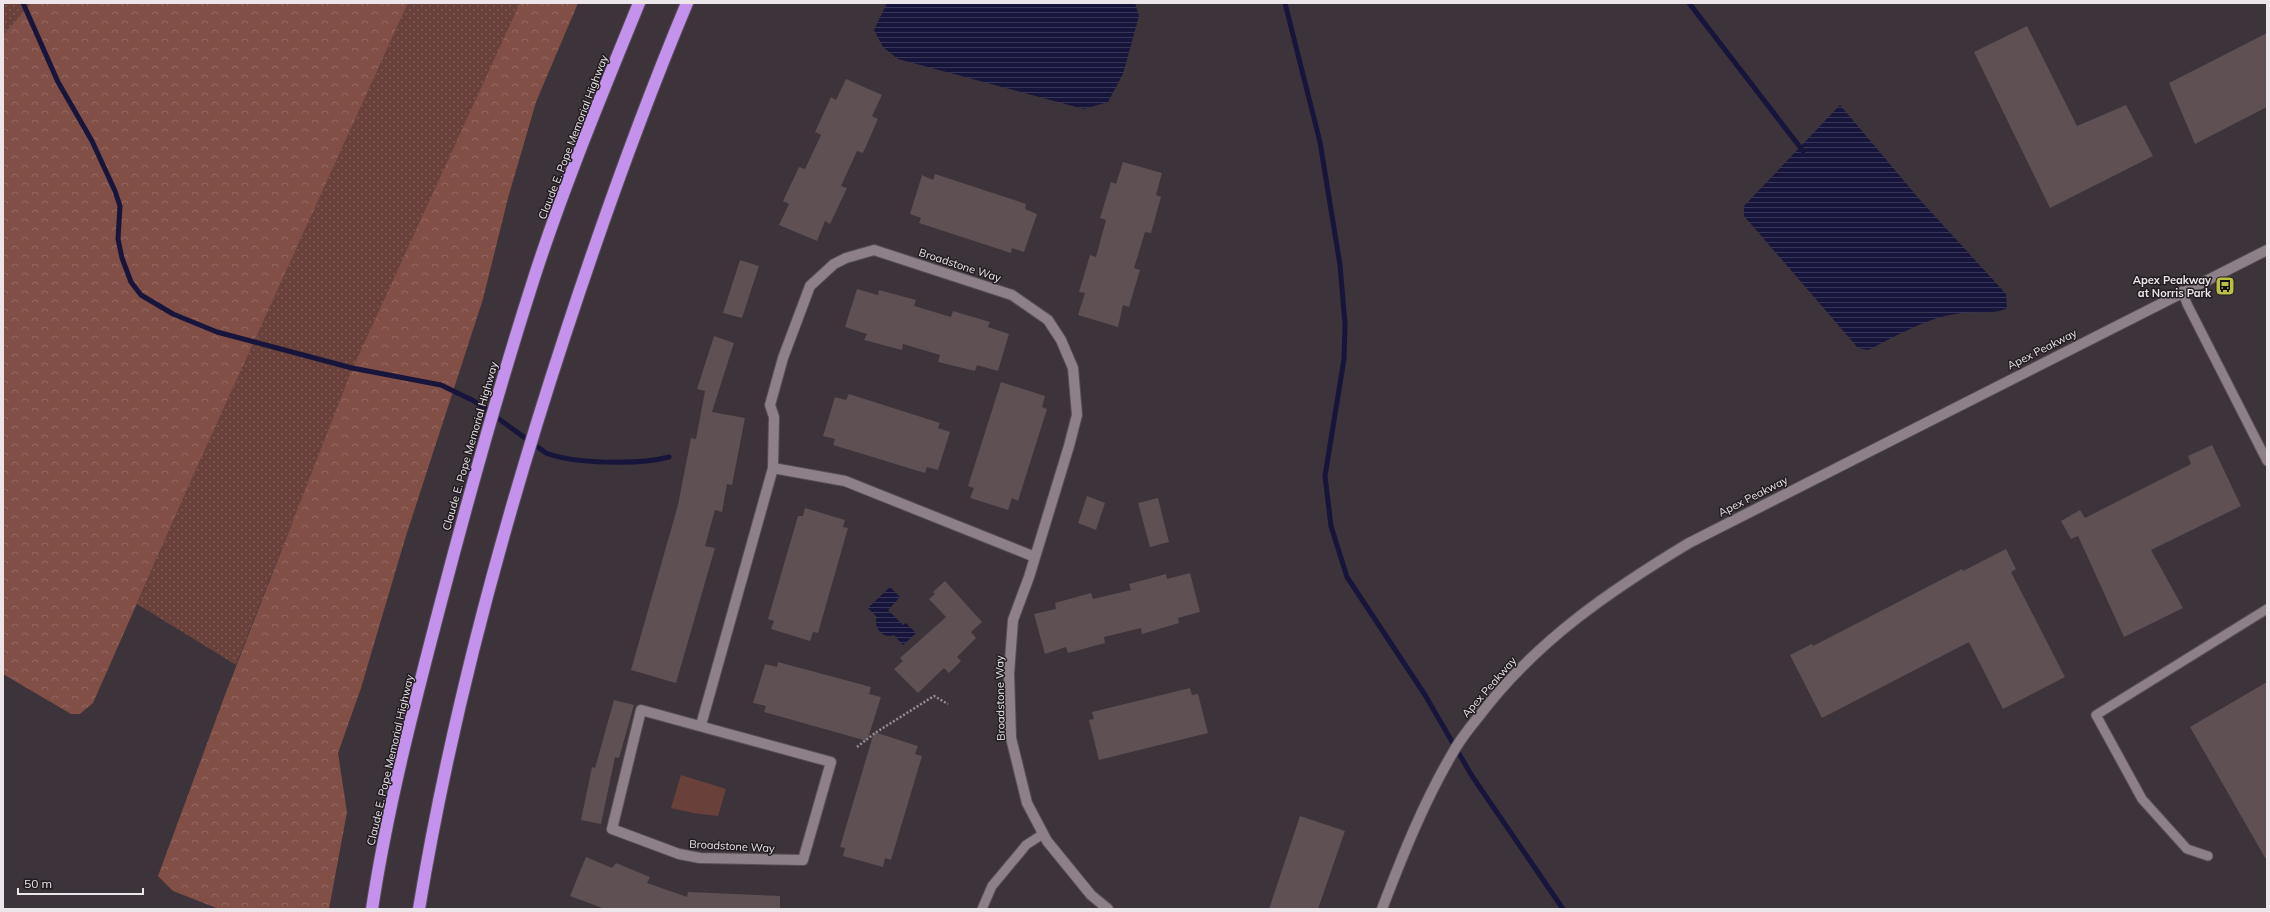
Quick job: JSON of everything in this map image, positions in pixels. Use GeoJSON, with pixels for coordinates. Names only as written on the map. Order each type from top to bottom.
{"type":"FeatureCollection","features":[{"type":"Feature","properties":{"kind":"highway","name":"Claude E. Pope Memorial Highway"},"geometry":{"type":"LineString","coordinates":[[372,909],[377,879],[425,663],[480,452],[547,240],[584,138],[639,3]]}},
{"type":"Feature","properties":{"kind":"highway"},"geometry":{"type":"LineString","coordinates":[[420,905],[462,700],[494,568],[533,432],[620,174],[660,68],[687,3]]}},
{"type":"Feature","properties":{"kind":"highway"},"geometry":{"type":"LineString","coordinates":[[365,909],[377,879]]}},
{"type":"Feature","properties":{"kind":"street","name":"Broadstone Way"},"geometry":{"type":"LineString","coordinates":[[701,725],[773,468],[774,417],[770,405],[783,358],[810,286],[834,264],[846,258],[874,250],[1012,295],[1048,320],[1061,340],[1073,368],[1077,415],[1035,557],[1013,620],[1009,674],[1011,738],[1027,803],[1043,834],[1063,864],[1091,895],[1108,909]]}},
{"type":"Feature","properties":{"kind":"street","name":"Apex Peakway"},"geometry":{"type":"LineString","coordinates":[[1382,909],[1402,857],[1433,788],[1455,748],[1491,701],[1523,665],[1570,623],[1625,582],[1689,542],[2182,291],[2267,250]]}},
{"type":"Feature","properties":{"kind":"street"},"geometry":{"type":"LineString","coordinates":[[773,468],[845,480],[1035,557]]}},
{"type":"Feature","properties":{"kind":"street","name":"Broadstone Way"},"geometry":{"type":"LineString","coordinates":[[641,710],[701,725],[831,762],[803,860],[700,858],[679,854],[612,829],[641,710]]}},
{"type":"Feature","properties":{"kind":"lane"},"geometry":{"type":"LineString","coordinates":[[2182,291],[2187,304],[2267,461]]}},
{"type":"Feature","properties":{"kind":"lane"},"geometry":{"type":"LineString","coordinates":[[2208,856],[2187,849],[2142,799],[2096,715],[2267,609]]}},
{"type":"Feature","properties":{"kind":"lane"},"geometry":{"type":"LineString","coordinates":[[982,909],[992,886],[1026,845],[1043,834]]}},
{"type":"Feature","properties":{"kind":"path"},"geometry":{"type":"LineString","coordinates":[[857,747],[875,733],[934,696],[948,704]]}},
{"type":"Feature","properties":{"kind":"shaded area"},"geometry":{"type":"Polygon","coordinates":[[[3,3],[31,3],[3,35],[3,3]]]}},
{"type":"Feature","properties":{"kind":"shaded area"},"geometry":{"type":"Polygon","coordinates":[[[408,3],[522,3],[290,528],[236,665],[137,604],[198,465],[408,3]]]}},
{"type":"Feature","properties":{"kind":"shaded area"},"geometry":{"type":"Polygon","coordinates":[[[887,3],[1135,3],[1139,16],[1123,74],[1108,102],[1084,109],[898,59],[883,47],[874,30],[887,3]]]}},
{"type":"Feature","properties":{"kind":"shaded area"},"geometry":{"type":"Polygon","coordinates":[[[1840,105],[1921,201],[2006,294],[2007,308],[1998,311],[1962,313],[1937,318],[1914,327],[1868,350],[1858,348],[1744,216],[1744,206],[1840,105]]]}},
{"type":"Feature","properties":{"kind":"shaded area"},"geometry":{"type":"Polygon","coordinates":[[[890,587],[900,597],[888,610],[903,625],[906,623],[916,633],[903,645],[894,635],[886,636],[880,632],[876,625],[877,617],[868,608],[890,587]]]}},
{"type":"Feature","properties":{"kind":"shaded area"},"geometry":{"type":"Polygon","coordinates":[[[681,775],[726,789],[718,816],[693,813],[671,808],[681,775]]]}},
{"type":"Feature","properties":{"kind":"green space"},"geometry":{"type":"Polygon","coordinates":[[[31,3],[408,3],[198,465],[93,703],[80,714],[71,714],[3,674],[3,35],[31,3]]]}},
{"type":"Feature","properties":{"kind":"green space"},"geometry":{"type":"Polygon","coordinates":[[[520,3],[578,3],[536,102],[508,198],[483,299],[405,539],[361,688],[338,753],[347,812],[329,909],[219,909],[173,891],[158,876],[225,695],[351,372],[520,3]]]}},
{"type":"Feature","properties":{"kind":"building"},"geometry":{"type":"Polygon","coordinates":[[[2027,26],[2077,126],[2126,105],[2153,156],[2050,208],[1974,52],[2027,26]]]}},
{"type":"Feature","properties":{"kind":"building"},"geometry":{"type":"Polygon","coordinates":[[[2267,33],[2267,107],[2195,144],[2169,83],[2267,33]]]}},
{"type":"Feature","properties":{"kind":"building"},"geometry":{"type":"Polygon","coordinates":[[[846,79],[882,95],[872,116],[878,119],[863,153],[857,151],[841,186],[847,188],[830,224],[825,221],[817,241],[779,225],[789,204],[783,201],[799,167],[805,169],[821,135],[815,132],[831,97],[836,100],[846,79]]]}},
{"type":"Feature","properties":{"kind":"building"},"geometry":{"type":"Polygon","coordinates":[[[1123,162],[1162,173],[1156,195],[1161,197],[1151,233],[1145,232],[1134,268],[1140,270],[1129,307],[1123,305],[1118,327],[1078,315],[1085,293],[1079,292],[1090,255],[1096,257],[1106,220],[1100,218],[1111,182],[1116,184],[1123,162]]]}},
{"type":"Feature","properties":{"kind":"building"},"geometry":{"type":"Polygon","coordinates":[[[935,174],[1026,204],[1025,209],[1037,214],[1024,252],[1012,248],[1011,253],[919,223],[921,218],[910,214],[922,175],[933,180],[935,174]]]}},
{"type":"Feature","properties":{"kind":"building"},"geometry":{"type":"Polygon","coordinates":[[[740,260],[759,266],[742,318],[723,313],[740,260]]]}},
{"type":"Feature","properties":{"kind":"building"},"geometry":{"type":"Polygon","coordinates":[[[857,289],[878,295],[879,290],[916,300],[914,306],[951,317],[953,311],[990,322],[988,327],[1009,334],[998,371],[977,365],[975,371],[938,362],[940,355],[903,344],[902,350],[864,340],[867,334],[845,327],[857,289]]]}},
{"type":"Feature","properties":{"kind":"building"},"geometry":{"type":"Polygon","coordinates":[[[714,336],[734,343],[712,412],[745,418],[732,485],[727,484],[722,512],[715,510],[705,546],[715,548],[676,683],[631,670],[678,505],[691,438],[696,439],[705,391],[697,389],[714,336]]]}},
{"type":"Feature","properties":{"kind":"building"},"geometry":{"type":"Polygon","coordinates":[[[1001,382],[1045,396],[1042,407],[1047,409],[1018,501],[1012,498],[1008,510],[970,498],[974,488],[968,486],[1001,382]]]}},
{"type":"Feature","properties":{"kind":"building"},"geometry":{"type":"Polygon","coordinates":[[[849,394],[940,423],[938,428],[950,432],[938,470],[927,467],[925,473],[833,445],[835,439],[823,436],[835,397],[846,400],[849,394]]]}},
{"type":"Feature","properties":{"kind":"building"},"geometry":{"type":"Polygon","coordinates":[[[2212,445],[2241,506],[2151,550],[2183,608],[2124,637],[2078,536],[2071,539],[2061,521],[2080,510],[2085,518],[2191,464],[2188,456],[2212,445]]]}},
{"type":"Feature","properties":{"kind":"building"},"geometry":{"type":"Polygon","coordinates":[[[1087,496],[1105,503],[1096,530],[1078,523],[1087,496]]]}},
{"type":"Feature","properties":{"kind":"building"},"geometry":{"type":"Polygon","coordinates":[[[1158,498],[1169,542],[1150,547],[1138,503],[1158,498]]]}},
{"type":"Feature","properties":{"kind":"building"},"geometry":{"type":"Polygon","coordinates":[[[805,508],[845,520],[843,527],[848,528],[818,633],[813,632],[810,641],[771,629],[774,621],[768,619],[798,516],[803,516],[805,508]]]}},
{"type":"Feature","properties":{"kind":"building"},"geometry":{"type":"Polygon","coordinates":[[[2006,549],[2016,569],[2011,572],[2065,677],[2003,709],[1969,642],[1822,718],[1790,655],[1812,644],[1813,646],[1962,569],[1963,571],[2006,549]]]}},
{"type":"Feature","properties":{"kind":"building"},"geometry":{"type":"Polygon","coordinates":[[[1190,573],[1200,612],[1178,618],[1179,623],[1142,634],[1141,628],[1104,637],[1105,643],[1068,653],[1066,647],[1045,654],[1034,614],[1056,609],[1055,603],[1091,593],[1093,599],[1131,590],[1129,584],[1166,574],[1167,579],[1190,573]]]}},
{"type":"Feature","properties":{"kind":"building"},"geometry":{"type":"Polygon","coordinates":[[[945,581],[982,622],[971,632],[976,638],[957,657],[961,661],[949,673],[944,668],[918,693],[894,669],[903,661],[900,658],[946,617],[929,599],[935,594],[933,592],[945,581]]]}},
{"type":"Feature","properties":{"kind":"building"},"geometry":{"type":"Polygon","coordinates":[[[778,662],[871,687],[869,694],[881,697],[867,741],[764,712],[766,706],[753,703],[765,664],[777,667],[778,662]]]}},
{"type":"Feature","properties":{"kind":"building"},"geometry":{"type":"Polygon","coordinates":[[[2267,682],[2267,861],[2190,727],[2267,682]]]}},
{"type":"Feature","properties":{"kind":"building"},"geometry":{"type":"Polygon","coordinates":[[[1190,688],[1192,695],[1198,694],[1208,733],[1099,760],[1089,720],[1094,719],[1092,712],[1190,688]]]}},
{"type":"Feature","properties":{"kind":"building"},"geometry":{"type":"Polygon","coordinates":[[[614,700],[634,705],[619,758],[615,757],[601,824],[581,820],[592,767],[595,768],[614,700]]]}},
{"type":"Feature","properties":{"kind":"building"},"geometry":{"type":"Polygon","coordinates":[[[874,732],[918,746],[915,754],[922,756],[891,860],[885,858],[883,867],[843,856],[845,848],[840,847],[874,732]]]}},
{"type":"Feature","properties":{"kind":"building"},"geometry":{"type":"Polygon","coordinates":[[[1300,816],[1345,831],[1318,909],[1269,909],[1300,816]]]}},
{"type":"Feature","properties":{"kind":"building"},"geometry":{"type":"Polygon","coordinates":[[[586,857],[612,868],[616,863],[650,877],[647,883],[687,897],[688,892],[780,896],[780,909],[605,909],[570,896],[586,857]]]}},
{"type":"Feature","properties":{"kind":"waterway"},"geometry":{"type":"LineString","coordinates":[[23,3],[58,82],[92,141],[115,191],[120,206],[118,239],[122,258],[131,282],[141,295],[173,314],[217,332],[352,368],[441,385],[474,401],[546,453],[558,457],[607,462],[656,460],[669,457]]}},
{"type":"Feature","properties":{"kind":"waterway"},"geometry":{"type":"LineString","coordinates":[[1285,3],[1320,142],[1340,265],[1345,324],[1344,359],[1325,476],[1331,526],[1347,577],[1425,695],[1472,776],[1563,909]]}},
{"type":"Feature","properties":{"kind":"waterway"},"geometry":{"type":"LineString","coordinates":[[1689,3],[1803,151]]}},
{"type":"Feature","properties":{"kind":"place","name":"Apex Peakway at Norris Park"},"geometry":{"type":"Point","coordinates":[2225,286]}}]}
